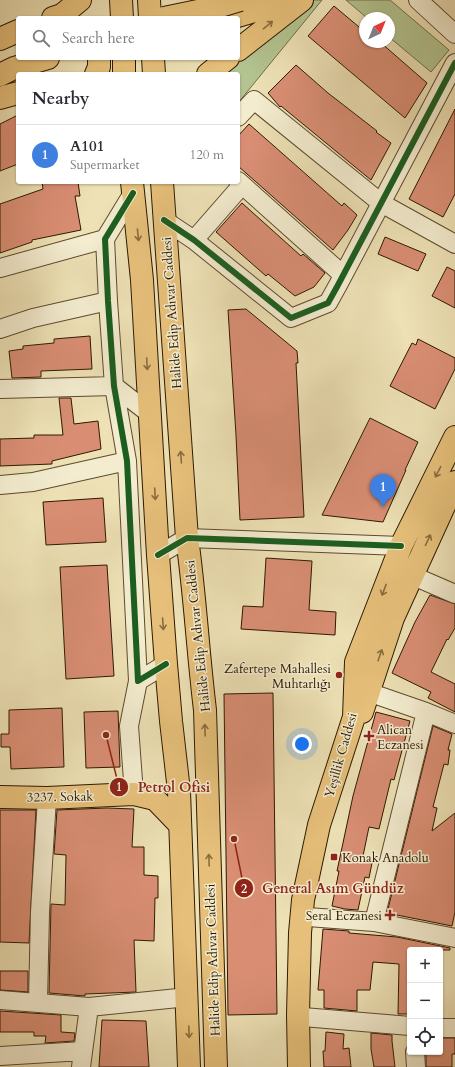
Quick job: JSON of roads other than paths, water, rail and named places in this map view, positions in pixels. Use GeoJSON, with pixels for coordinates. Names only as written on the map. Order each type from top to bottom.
{"type":"FeatureCollection","features":[{"type":"Feature","properties":{"kind":"main road"},"geometry":{"type":"LineString","coordinates":[[66,16],[80,0]]}},
{"type":"Feature","properties":{"kind":"main road"},"geometry":{"type":"LineString","coordinates":[[121,0],[122,16]]}},
{"type":"Feature","properties":{"kind":"main road"},"geometry":{"type":"LineString","coordinates":[[149,0],[150,16]]}},
{"type":"Feature","properties":{"kind":"main road"},"geometry":{"type":"LineString","coordinates":[[180,16],[183,0]]}},
{"type":"Feature","properties":{"kind":"main road"},"geometry":{"type":"LineString","coordinates":[[175,16],[217,8],[240,0]]}},
{"type":"Feature","properties":{"kind":"main road"},"geometry":{"type":"LineString","coordinates":[[238,16],[251,12],[274,0]]}},
{"type":"Feature","properties":{"kind":"main road"},"geometry":{"type":"LineString","coordinates":[[241,46],[302,0]]}},
{"type":"Feature","properties":{"kind":"main road"},"geometry":{"type":"LineString","coordinates":[[0,39],[16,32]]}},
{"type":"Feature","properties":{"kind":"main road"},"geometry":{"type":"LineString","coordinates":[[0,59],[16,53]]}},
{"type":"Feature","properties":{"kind":"main road"},"geometry":{"type":"LineString","coordinates":[[0,75],[14,68],[41,60]]}},
{"type":"Feature","properties":{"kind":"main road"},"geometry":{"type":"LineString","coordinates":[[97,72],[99,67],[99,60]]}},
{"type":"Feature","properties":{"kind":"main road"},"geometry":{"type":"LineString","coordinates":[[124,60],[124,72]]}},
{"type":"Feature","properties":{"kind":"main road"},"geometry":{"type":"LineString","coordinates":[[210,72],[226,60]]}},
{"type":"Feature","properties":{"kind":"main road"},"geometry":{"type":"LineString","coordinates":[[0,98],[16,94]]}},
{"type":"Feature","properties":{"kind":"main road","name":"Halide Edip Adıvar Caddesi"},"geometry":{"type":"LineString","coordinates":[[162,184],[187,538],[200,676],[205,710],[216,1067]]}},
{"type":"Feature","properties":{"kind":"main road","name":"Halide Edip Adıvar Caddesi"},"geometry":{"type":"LineString","coordinates":[[131,186],[142,280],[158,555],[171,721],[179,791],[190,1067]]}},
{"type":"Feature","properties":{"kind":"main road","name":"Yeşillik Caddesi"},"geometry":{"type":"LineString","coordinates":[[299,1067],[299,970],[303,900],[320,825],[354,717],[356,662],[401,546],[455,437]]}},
{"type":"Feature","properties":{"kind":"main road","name":"Yeşillik Caddesi"},"geometry":{"type":"LineString","coordinates":[[306,1067],[303,1017],[303,964],[308,917],[340,781],[393,618],[455,482]]}},
{"type":"Feature","properties":{"kind":"main road"},"geometry":{"type":"LineString","coordinates":[[401,546],[409,558],[412,575]]}},
{"type":"Feature","properties":{"kind":"main road","name":"3237. Sokak"},"geometry":{"type":"LineString","coordinates":[[0,797],[47,798],[134,794],[155,799],[180,825]]}},
{"type":"Feature","properties":{"kind":"street"},"geometry":{"type":"LineString","coordinates":[[418,0],[455,34]]}},
{"type":"Feature","properties":{"kind":"street"},"geometry":{"type":"LineString","coordinates":[[164,220],[194,240],[292,318],[328,303],[455,63]]}},
{"type":"Feature","properties":{"kind":"street"},"geometry":{"type":"LineString","coordinates":[[240,115],[254,100],[381,203],[455,244]]}},
{"type":"Feature","properties":{"kind":"street"},"geometry":{"type":"LineString","coordinates":[[240,183],[343,275]]}},
{"type":"Feature","properties":{"kind":"street"},"geometry":{"type":"LineString","coordinates":[[194,240],[239,184]]}},
{"type":"Feature","properties":{"kind":"street"},"geometry":{"type":"LineString","coordinates":[[131,186],[105,239],[114,386],[127,461],[138,681],[129,726],[134,794]]}},
{"type":"Feature","properties":{"kind":"street"},"geometry":{"type":"LineString","coordinates":[[0,268],[105,239]]}},
{"type":"Feature","properties":{"kind":"street"},"geometry":{"type":"LineString","coordinates":[[0,329],[33,318],[108,301]]}},
{"type":"Feature","properties":{"kind":"street"},"geometry":{"type":"LineString","coordinates":[[0,389],[114,386],[150,414]]}},
{"type":"Feature","properties":{"kind":"street"},"geometry":{"type":"LineString","coordinates":[[0,485],[33,482],[127,461]]}},
{"type":"Feature","properties":{"kind":"street"},"geometry":{"type":"LineString","coordinates":[[158,555],[187,538],[401,546]]}},
{"type":"Feature","properties":{"kind":"street"},"geometry":{"type":"LineString","coordinates":[[412,575],[455,594]]}},
{"type":"Feature","properties":{"kind":"street"},"geometry":{"type":"LineString","coordinates":[[138,681],[166,664]]}},
{"type":"Feature","properties":{"kind":"street"},"geometry":{"type":"LineString","coordinates":[[368,692],[426,712],[455,724]]}},
{"type":"Feature","properties":{"kind":"street"},"geometry":{"type":"LineString","coordinates":[[374,922],[426,712]]}},
{"type":"Feature","properties":{"kind":"street"},"geometry":{"type":"LineString","coordinates":[[38,1002],[40,912],[47,798]]}},
{"type":"Feature","properties":{"kind":"street"},"geometry":{"type":"LineString","coordinates":[[308,917],[374,922],[455,938]]}},
{"type":"Feature","properties":{"kind":"street"},"geometry":{"type":"LineString","coordinates":[[0,1000],[89,1006],[188,997]]}},
{"type":"Feature","properties":{"kind":"street"},"geometry":{"type":"LineString","coordinates":[[0,1056],[82,1059],[89,1006]]}},
{"type":"Feature","properties":{"kind":"street"},"geometry":{"type":"LineString","coordinates":[[303,1017],[407,1026]]}},
{"type":"Feature","properties":{"kind":"street"},"geometry":{"type":"LineString","coordinates":[[443,1028],[455,1028]]}},
{"type":"Feature","properties":{"kind":"street"},"geometry":{"type":"LineString","coordinates":[[415,1055],[416,1067]]}},
{"type":"Feature","properties":{"kind":"place","name":"A101"},"geometry":{"type":"Point","coordinates":[383,507]}},
{"type":"Feature","properties":{"kind":"place","name":"Zafertepe Mahallesi Muhtarlığı"},"geometry":{"type":"Point","coordinates":[339,675]}},
{"type":"Feature","properties":{"kind":"place","name":"Petrol Ofisi"},"geometry":{"type":"Point","coordinates":[106,735]}},
{"type":"Feature","properties":{"kind":"place","name":"Alican Eczanesi"},"geometry":{"type":"Point","coordinates":[369,736]}},
{"type":"Feature","properties":{"kind":"place","name":"General Asım Gündüz"},"geometry":{"type":"Point","coordinates":[234,839]}},
{"type":"Feature","properties":{"kind":"place","name":"Konak Anadolu"},"geometry":{"type":"Point","coordinates":[334,857]}},
{"type":"Feature","properties":{"kind":"place","name":"Seral Eczanesi"},"geometry":{"type":"Point","coordinates":[390,915]}}]}
